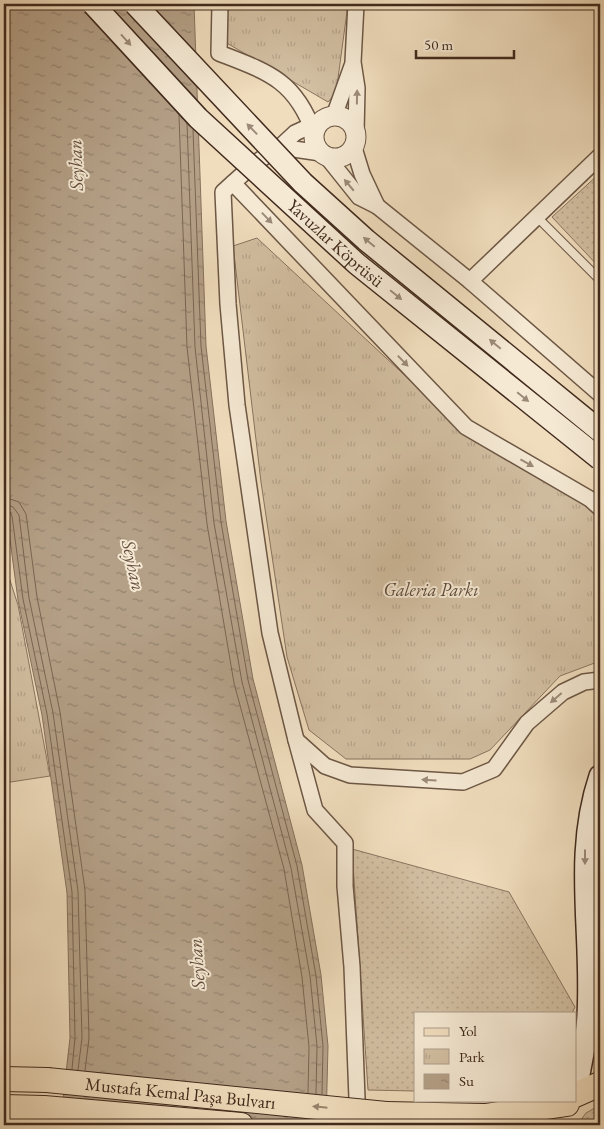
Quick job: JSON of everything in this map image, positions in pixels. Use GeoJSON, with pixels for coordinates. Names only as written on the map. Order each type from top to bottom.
{"type":"FeatureCollection","features":[{"type":"Feature","properties":{"kind":"main road","name":"Yavuzlar Köprüsü"},"geometry":{"type":"LineString","coordinates":[[93,4],[198,118],[343,252],[600,459]]}},
{"type":"Feature","properties":{"kind":"main road","name":"Yavuzlar Köprüsü"},"geometry":{"type":"LineString","coordinates":[[135,4],[303,183],[366,240],[600,431]]}},
{"type":"Feature","properties":{"kind":"main road"},"geometry":{"type":"LineString","coordinates":[[576,1078],[588,1016],[584,855],[587,822],[600,776]]}},
{"type":"Feature","properties":{"kind":"main road","name":"Mustafa Kemal Paşa Bulvarı"},"geometry":{"type":"LineString","coordinates":[[4,1079],[47,1080],[386,1114],[485,1116],[553,1102]]}},
{"type":"Feature","properties":{"kind":"main road","name":"Mustafa Kemal Paşa Bulvarı"},"geometry":{"type":"LineString","coordinates":[[576,1096],[600,1084]]}},
{"type":"Feature","properties":{"kind":"main road"},"geometry":{"type":"LineString","coordinates":[[555,1125],[569,1102]]}},
{"type":"Feature","properties":{"kind":"main road","name":"Mustafa Kemal Paşa Bulvarı"},"geometry":{"type":"LineString","coordinates":[[4,1108],[44,1108],[241,1125]]}},
{"type":"Feature","properties":{"kind":"street"},"geometry":{"type":"LineString","coordinates":[[220,4],[219,54],[270,73],[292,92],[320,124]]}},
{"type":"Feature","properties":{"kind":"street"},"geometry":{"type":"LineString","coordinates":[[280,147],[342,158],[355,140],[357,88],[353,62],[356,4]]}},
{"type":"Feature","properties":{"kind":"street"},"geometry":{"type":"LineString","coordinates":[[353,62],[320,124],[314,141],[324,155],[359,197],[377,206],[470,281],[600,394]]}},
{"type":"Feature","properties":{"kind":"street"},"geometry":{"type":"LineString","coordinates":[[358,1125],[352,967],[345,886],[345,844],[316,810],[296,740],[270,633],[237,405],[228,304],[223,192],[255,163],[280,147],[295,134],[320,124],[348,120],[355,140],[362,174],[377,206]]}},
{"type":"Feature","properties":{"kind":"street"},"geometry":{"type":"LineString","coordinates":[[470,281],[600,156]]}},
{"type":"Feature","properties":{"kind":"street"},"geometry":{"type":"LineString","coordinates":[[233,182],[466,427],[590,499],[600,508]]}},
{"type":"Feature","properties":{"kind":"street"},"geometry":{"type":"LineString","coordinates":[[296,740],[325,766],[350,775],[463,782],[494,769],[527,723],[563,692],[584,682],[600,680]]}},
{"type":"Feature","properties":{"kind":"lane"},"geometry":{"type":"LineString","coordinates":[[537,217],[600,280]]}},
{"type":"Feature","properties":{"kind":"green space"},"geometry":{"type":"Polygon","coordinates":[[[226,4],[348,4],[336,93],[328,102],[225,42],[226,4]]]}},
{"type":"Feature","properties":{"kind":"green space"},"geometry":{"type":"Polygon","coordinates":[[[600,173],[600,268],[552,217],[600,173]]]}},
{"type":"Feature","properties":{"kind":"green space","name":"Galeria Parkı"},"geometry":{"type":"Polygon","coordinates":[[[257,238],[470,436],[590,508],[600,517],[600,661],[560,676],[490,750],[470,759],[346,759],[309,730],[287,657],[261,482],[233,246],[257,238]]]}},
{"type":"Feature","properties":{"kind":"green space"},"geometry":{"type":"Polygon","coordinates":[[[4,562],[18,605],[50,776],[4,783],[4,562]]]}},
{"type":"Feature","properties":{"kind":"green space"},"geometry":{"type":"Polygon","coordinates":[[[352,849],[509,892],[575,1007],[572,1012],[414,1012],[414,1091],[368,1090],[352,849]]]}},
{"type":"Feature","properties":{"kind":"green space"},"geometry":{"type":"Polygon","coordinates":[[[600,1105],[600,1125],[577,1125],[586,1113],[600,1105]]]}},
{"type":"Feature","properties":{"kind":"green space"},"geometry":{"type":"Polygon","coordinates":[[[547,1119],[547,1125],[499,1125],[547,1119]]]}},
{"type":"Feature","properties":{"kind":"water","name":"Seyhan"},"geometry":{"type":"Polygon","coordinates":[[[4,4],[194,4],[206,346],[226,521],[253,679],[302,865],[321,975],[328,1046],[326,1125],[60,1125],[70,1038],[67,893],[42,715],[18,600],[7,517],[4,515],[4,4]]]}}]}
